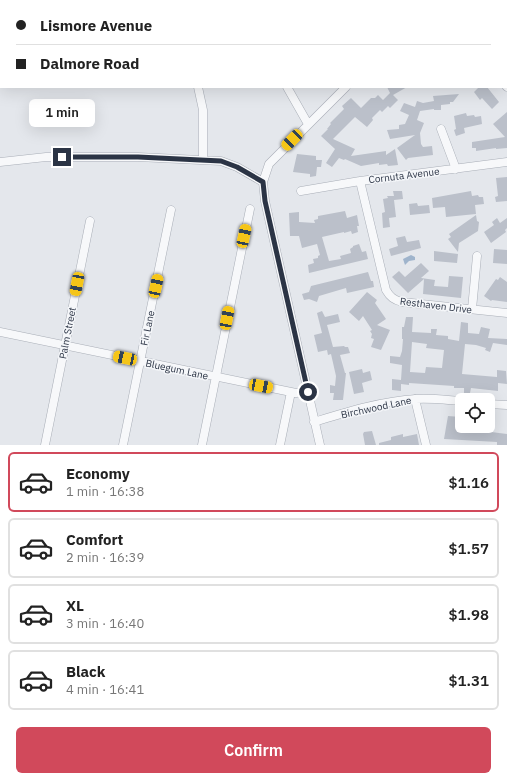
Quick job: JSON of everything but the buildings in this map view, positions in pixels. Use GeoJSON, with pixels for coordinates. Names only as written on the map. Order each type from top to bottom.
{"type":"FeatureCollection","features":[{"type":"Feature","properties":{"kind":"street"},"geometry":{"type":"LineString","coordinates":[[198,88],[203,110],[203,160]]}},
{"type":"Feature","properties":{"kind":"street"},"geometry":{"type":"LineString","coordinates":[[288,88],[308,124]]}},
{"type":"Feature","properties":{"kind":"street"},"geometry":{"type":"LineString","coordinates":[[320,445],[265,201],[263,182],[268,164],[345,88]]}},
{"type":"Feature","properties":{"kind":"street"},"geometry":{"type":"LineString","coordinates":[[441,129],[456,169]]}},
{"type":"Feature","properties":{"kind":"street"},"geometry":{"type":"LineString","coordinates":[[0,168],[0,162],[46,157],[138,157],[203,160],[229,163],[263,182]]}},
{"type":"Feature","properties":{"kind":"street","name":"Cornuta Avenue"},"geometry":{"type":"LineString","coordinates":[[301,191],[360,181],[507,162]]}},
{"type":"Feature","properties":{"kind":"street","name":"Resthaven Drive"},"geometry":{"type":"LineString","coordinates":[[360,181],[386,290],[390,296],[395,300],[402,302],[507,313]]}},
{"type":"Feature","properties":{"kind":"street"},"geometry":{"type":"LineString","coordinates":[[202,445],[250,209]]}},
{"type":"Feature","properties":{"kind":"street","name":"Fir Lane"},"geometry":{"type":"LineString","coordinates":[[123,445],[171,210]]}},
{"type":"Feature","properties":{"kind":"street","name":"Palm Street"},"geometry":{"type":"LineString","coordinates":[[45,445],[90,221]]}},
{"type":"Feature","properties":{"kind":"street"},"geometry":{"type":"LineString","coordinates":[[472,309],[477,256]]}},
{"type":"Feature","properties":{"kind":"street","name":"Bluegum Lane"},"geometry":{"type":"LineString","coordinates":[[0,332],[291,392],[308,392]]}},
{"type":"Feature","properties":{"kind":"street"},"geometry":{"type":"LineString","coordinates":[[280,445],[291,392]]}},
{"type":"Feature","properties":{"kind":"street","name":"Birchwood Lane"},"geometry":{"type":"LineString","coordinates":[[314,422],[353,411],[398,401],[431,398],[455,400]]}},
{"type":"Feature","properties":{"kind":"street"},"geometry":{"type":"LineString","coordinates":[[415,399],[426,445]]}},
{"type":"Feature","properties":{"kind":"street"},"geometry":{"type":"LineString","coordinates":[[495,404],[507,405]]}},
{"type":"Feature","properties":{"kind":"water"},"geometry":{"type":"Polygon","coordinates":[[[411,255],[415,257],[415,260],[409,261],[405,265],[403,259],[411,255]]]}},
{"type":"Feature","properties":{"kind":"route"},"geometry":{"type":"LineString","coordinates":[[62,157],[138,157],[221,161],[237,167],[263,182],[265,201],[308,392]]}}]}
